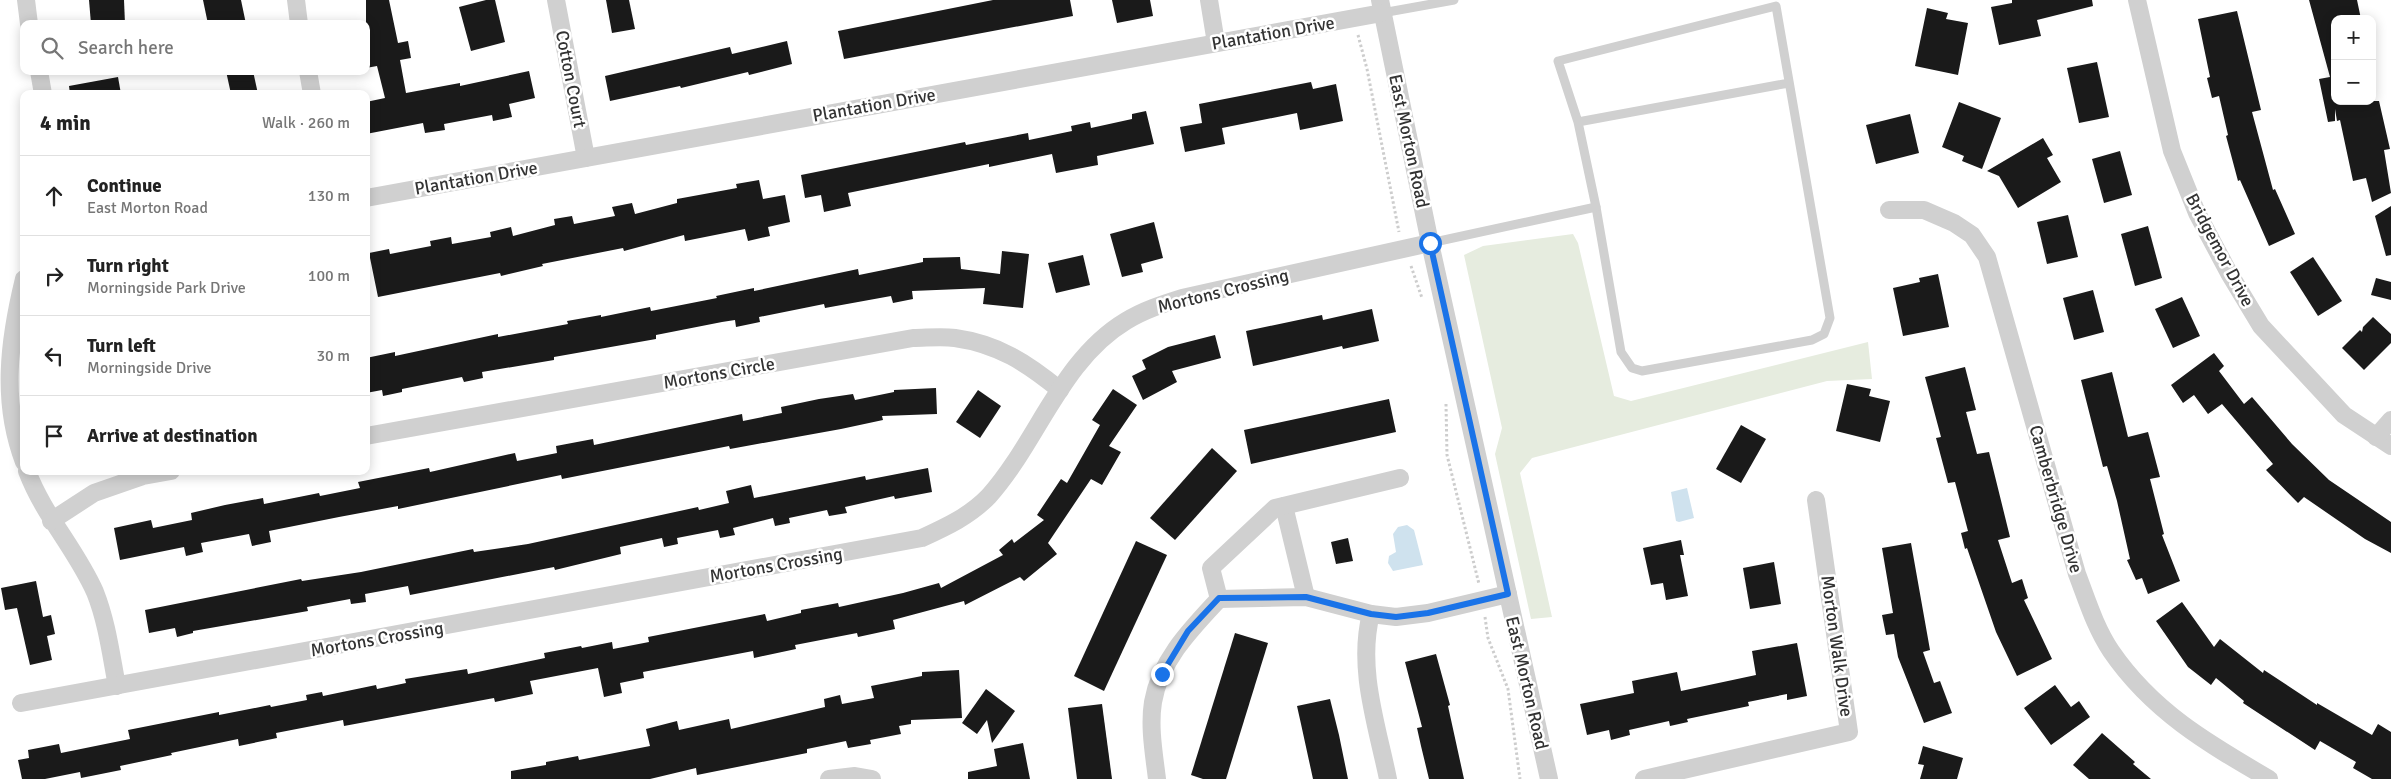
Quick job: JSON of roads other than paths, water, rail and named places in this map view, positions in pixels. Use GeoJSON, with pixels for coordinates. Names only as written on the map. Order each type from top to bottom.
{"type":"FeatureCollection","features":[{"type":"Feature","properties":{"kind":"street"},"geometry":{"type":"LineString","coordinates":[[26,0],[28,20]]}},
{"type":"Feature","properties":{"kind":"street"},"geometry":{"type":"LineString","coordinates":[[296,0],[298,20]]}},
{"type":"Feature","properties":{"kind":"street","name":"Cotton Court"},"geometry":{"type":"LineString","coordinates":[[556,0],[586,158]]}},
{"type":"Feature","properties":{"kind":"street"},"geometry":{"type":"LineString","coordinates":[[1209,0],[1216,43]]}},
{"type":"Feature","properties":{"kind":"street","name":"Bridgemor Drive"},"geometry":{"type":"LineString","coordinates":[[2137,0],[2172,151],[2197,213],[2229,273],[2260,326],[2344,415],[2384,442]]}},
{"type":"Feature","properties":{"kind":"street","name":"Plantation Drive"},"geometry":{"type":"LineString","coordinates":[[370,197],[1354,18],[1381,6]]}},
{"type":"Feature","properties":{"kind":"street","name":"East Morton Road"},"geometry":{"type":"LineString","coordinates":[[1381,6],[1430,243],[1549,779]]}},
{"type":"Feature","properties":{"kind":"street"},"geometry":{"type":"LineString","coordinates":[[39,75],[42,90]]}},
{"type":"Feature","properties":{"kind":"street"},"geometry":{"type":"LineString","coordinates":[[309,75],[311,90]]}},
{"type":"Feature","properties":{"kind":"street","name":"Camberbridge Drive"},"geometry":{"type":"LineString","coordinates":[[1889,210],[1924,210],[1954,223],[1972,235],[1987,257],[2077,574],[2094,619],[2110,650],[2138,686],[2175,721],[2269,779]]}},
{"type":"Feature","properties":{"kind":"street","name":"Mortons Crossing"},"geometry":{"type":"LineString","coordinates":[[21,703],[922,538],[957,522],[988,497],[1005,475],[1080,362],[1100,341],[1126,321],[1155,307],[1182,298],[1430,243]]}},
{"type":"Feature","properties":{"kind":"street"},"geometry":{"type":"LineString","coordinates":[[20,295],[12,326],[9,355],[9,390],[13,424],[20,448]]}},
{"type":"Feature","properties":{"kind":"street","name":"Mortons Circle"},"geometry":{"type":"LineString","coordinates":[[370,435],[913,338],[954,338],[992,347],[1030,365],[1060,390]]}},
{"type":"Feature","properties":{"kind":"street"},"geometry":{"type":"LineString","coordinates":[[2384,442],[2391,420]]}},
{"type":"Feature","properties":{"kind":"street"},"geometry":{"type":"LineString","coordinates":[[29,475],[51,521],[80,562],[95,593],[105,623],[117,686]]}},
{"type":"Feature","properties":{"kind":"street"},"geometry":{"type":"LineString","coordinates":[[51,521],[94,493],[149,475]]}},
{"type":"Feature","properties":{"kind":"street"},"geometry":{"type":"LineString","coordinates":[[1219,598],[1211,568],[1275,508],[1400,478]]}},
{"type":"Feature","properties":{"kind":"street","name":"Morton Walk Drive"},"geometry":{"type":"LineString","coordinates":[[1644,779],[1850,732],[1816,500]]}},
{"type":"Feature","properties":{"kind":"street"},"geometry":{"type":"LineString","coordinates":[[1284,506],[1306,597]]}},
{"type":"Feature","properties":{"kind":"street"},"geometry":{"type":"LineString","coordinates":[[1157,779],[1152,738],[1153,701],[1162,674],[1188,631],[1219,598],[1306,597],[1371,614],[1396,617],[1428,613],[1508,594]]}},
{"type":"Feature","properties":{"kind":"street"},"geometry":{"type":"LineString","coordinates":[[1371,614],[1366,632],[1366,668],[1388,779]]}},
{"type":"Feature","properties":{"kind":"street"},"geometry":{"type":"LineString","coordinates":[[829,779],[855,776],[872,779]]}},
{"type":"Feature","properties":{"kind":"lane"},"geometry":{"type":"LineString","coordinates":[[1381,6],[1454,0]]}},
{"type":"Feature","properties":{"kind":"lane"},"geometry":{"type":"LineString","coordinates":[[1776,6],[1830,318],[1824,334],[1812,340],[1676,365],[1642,371],[1632,368],[1621,352],[1596,207],[1578,122],[1558,61],[1776,6]]}},
{"type":"Feature","properties":{"kind":"lane"},"geometry":{"type":"LineString","coordinates":[[1578,122],[1789,83]]}},
{"type":"Feature","properties":{"kind":"lane"},"geometry":{"type":"LineString","coordinates":[[1430,243],[1596,207]]}},
{"type":"Feature","properties":{"kind":"water"},"geometry":{"type":"Polygon","coordinates":[[[1687,488],[1694,518],[1679,522],[1676,521],[1671,492],[1687,488]]]}},
{"type":"Feature","properties":{"kind":"water"},"geometry":{"type":"Polygon","coordinates":[[[1407,525],[1414,530],[1423,565],[1393,571],[1388,563],[1389,556],[1396,552],[1393,534],[1398,527],[1407,525]]]}}]}
